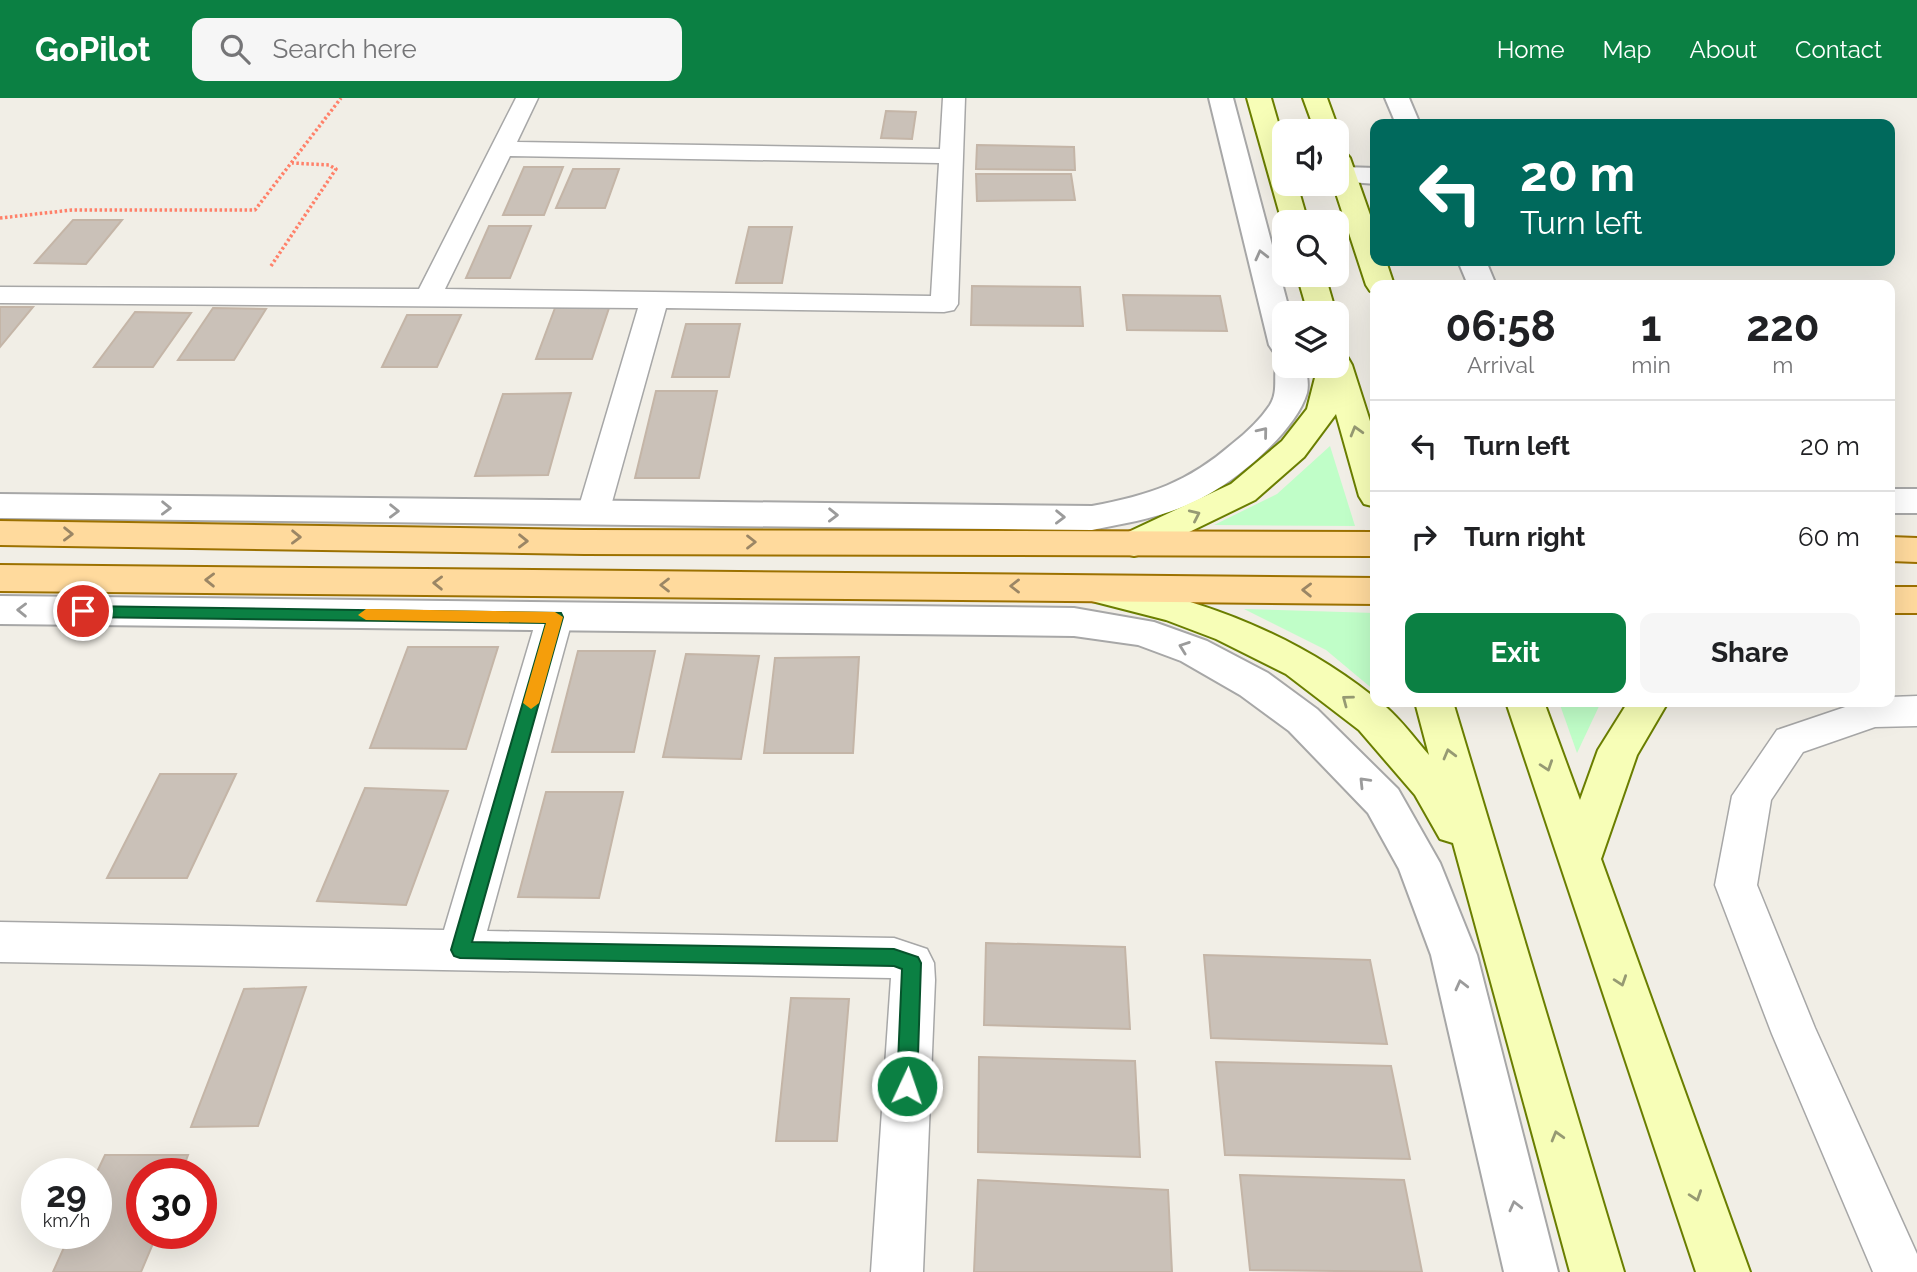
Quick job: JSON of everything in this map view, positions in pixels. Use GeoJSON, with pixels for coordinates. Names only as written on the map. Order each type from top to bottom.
{"type":"FeatureCollection","features":[{"type":"Feature","properties":{"kind":"main road"},"geometry":{"type":"LineString","coordinates":[[1259,98],[1292,210]]}},
{"type":"Feature","properties":{"kind":"main road"},"geometry":{"type":"LineString","coordinates":[[1315,98],[1323,119]]}},
{"type":"Feature","properties":{"kind":"main road"},"geometry":{"type":"LineString","coordinates":[[1349,193],[1370,255]]}},
{"type":"Feature","properties":{"kind":"main road"},"geometry":{"type":"LineString","coordinates":[[1134,544],[1243,492],[1293,449],[1322,411],[1332,378]]}},
{"type":"Feature","properties":{"kind":"main road"},"geometry":{"type":"LineString","coordinates":[[1339,378],[1370,477]]}},
{"type":"Feature","properties":{"kind":"main road"},"geometry":{"type":"LineString","coordinates":[[0,533],[598,542],[1370,544]]}},
{"type":"Feature","properties":{"kind":"main road"},"geometry":{"type":"LineString","coordinates":[[1895,549],[1917,550]]}},
{"type":"Feature","properties":{"kind":"main road"},"geometry":{"type":"LineString","coordinates":[[0,578],[1083,586],[1370,591]]}},
{"type":"Feature","properties":{"kind":"main road"},"geometry":{"type":"LineString","coordinates":[[1083,586],[1173,608],[1229,629],[1299,664],[1373,719],[1429,783],[1480,867]]}},
{"type":"Feature","properties":{"kind":"main road"},"geometry":{"type":"LineString","coordinates":[[1895,600],[1917,600]]}},
{"type":"Feature","properties":{"kind":"main road"},"geometry":{"type":"LineString","coordinates":[[1435,707],[1597,1272]]}},
{"type":"Feature","properties":{"kind":"main road"},"geometry":{"type":"LineString","coordinates":[[1527,707],[1723,1272]]}},
{"type":"Feature","properties":{"kind":"main road"},"geometry":{"type":"LineString","coordinates":[[1579,861],[1618,750],[1646,707]]}},
{"type":"Feature","properties":{"kind":"street"},"geometry":{"type":"LineString","coordinates":[[429,296],[527,98]]}},
{"type":"Feature","properties":{"kind":"street"},"geometry":{"type":"LineString","coordinates":[[0,295],[429,296],[944,304],[954,98]]}},
{"type":"Feature","properties":{"kind":"street"},"geometry":{"type":"LineString","coordinates":[[1221,98],[1273,301]]}},
{"type":"Feature","properties":{"kind":"street"},"geometry":{"type":"LineString","coordinates":[[1397,98],[1406,119]]}},
{"type":"Feature","properties":{"kind":"street"},"geometry":{"type":"LineString","coordinates":[[502,149],[951,156]]}},
{"type":"Feature","properties":{"kind":"street"},"geometry":{"type":"LineString","coordinates":[[1349,168],[1370,174]]}},
{"type":"Feature","properties":{"kind":"street"},"geometry":{"type":"LineString","coordinates":[[593,513],[654,301]]}},
{"type":"Feature","properties":{"kind":"street"},"geometry":{"type":"LineString","coordinates":[[0,506],[1092,518],[1130,510],[1195,488],[1251,446],[1282,410],[1291,392],[1290,378]]}},
{"type":"Feature","properties":{"kind":"street"},"geometry":{"type":"LineString","coordinates":[[1895,501],[1917,501]]}},
{"type":"Feature","properties":{"kind":"street"},"geometry":{"type":"LineString","coordinates":[[0,610],[1074,622],[1141,632],[1194,650],[1254,684],[1303,720],[1383,801],[1418,863],[1454,955],[1531,1272]]}},
{"type":"Feature","properties":{"kind":"street"},"geometry":{"type":"LineString","coordinates":[[460,950],[555,617]]}},
{"type":"Feature","properties":{"kind":"street"},"geometry":{"type":"LineString","coordinates":[[1899,1272],[1795,1034],[1737,885],[1752,796],[1790,741],[1874,712],[1917,711]]}},
{"type":"Feature","properties":{"kind":"street"},"geometry":{"type":"LineString","coordinates":[[0,942],[894,958],[912,963],[897,1272]]}},
{"type":"Feature","properties":{"kind":"path"},"geometry":{"type":"LineString","coordinates":[[0,218],[72,210],[255,210],[341,98]]}},
{"type":"Feature","properties":{"kind":"path"},"geometry":{"type":"LineString","coordinates":[[251,296],[336,169],[328,165],[291,163]]}},
{"type":"Feature","properties":{"kind":"green space"},"geometry":{"type":"Polygon","coordinates":[[[1330,446],[1355,526],[1214,525],[1277,494],[1330,446]]]}},
{"type":"Feature","properties":{"kind":"green space"},"geometry":{"type":"Polygon","coordinates":[[[1244,609],[1370,613],[1370,687],[1326,650],[1244,609]]]}},
{"type":"Feature","properties":{"kind":"green space"},"geometry":{"type":"Polygon","coordinates":[[[1561,707],[1599,707],[1577,753],[1561,707]]]}},
{"type":"Feature","properties":{"kind":"building"},"geometry":{"type":"Polygon","coordinates":[[[886,111],[916,112],[912,139],[881,138],[886,111]]]}},
{"type":"Feature","properties":{"kind":"building"},"geometry":{"type":"Polygon","coordinates":[[[977,145],[1074,147],[1075,170],[976,169],[977,145]]]}},
{"type":"Feature","properties":{"kind":"building"},"geometry":{"type":"Polygon","coordinates":[[[524,167],[563,167],[544,215],[503,215],[524,167]]]}},
{"type":"Feature","properties":{"kind":"building"},"geometry":{"type":"Polygon","coordinates":[[[573,169],[619,169],[605,208],[556,208],[573,169]]]}},
{"type":"Feature","properties":{"kind":"building"},"geometry":{"type":"Polygon","coordinates":[[[976,174],[1071,174],[1075,200],[977,201],[976,174]]]}},
{"type":"Feature","properties":{"kind":"building"},"geometry":{"type":"Polygon","coordinates":[[[73,220],[122,220],[86,264],[35,263],[73,220]]]}},
{"type":"Feature","properties":{"kind":"building"},"geometry":{"type":"Polygon","coordinates":[[[489,226],[531,226],[510,278],[466,278],[489,226]]]}},
{"type":"Feature","properties":{"kind":"building"},"geometry":{"type":"Polygon","coordinates":[[[749,227],[792,227],[782,283],[736,283],[749,227]]]}},
{"type":"Feature","properties":{"kind":"building"},"geometry":{"type":"Polygon","coordinates":[[[972,286],[1080,287],[1083,326],[971,325],[972,286]]]}},
{"type":"Feature","properties":{"kind":"building"},"geometry":{"type":"Polygon","coordinates":[[[1123,295],[1220,296],[1227,331],[1127,330],[1123,295]]]}},
{"type":"Feature","properties":{"kind":"building"},"geometry":{"type":"Polygon","coordinates":[[[0,307],[33,307],[0,347],[0,307]]]}},
{"type":"Feature","properties":{"kind":"building"},"geometry":{"type":"Polygon","coordinates":[[[213,308],[266,309],[234,360],[178,360],[213,308]]]}},
{"type":"Feature","properties":{"kind":"building"},"geometry":{"type":"Polygon","coordinates":[[[555,308],[609,308],[592,359],[536,359],[555,308]]]}},
{"type":"Feature","properties":{"kind":"building"},"geometry":{"type":"Polygon","coordinates":[[[135,312],[191,313],[153,367],[94,367],[135,312]]]}},
{"type":"Feature","properties":{"kind":"building"},"geometry":{"type":"Polygon","coordinates":[[[407,315],[461,315],[437,367],[382,367],[407,315]]]}},
{"type":"Feature","properties":{"kind":"building"},"geometry":{"type":"Polygon","coordinates":[[[686,324],[740,324],[729,377],[672,377],[686,324]]]}},
{"type":"Feature","properties":{"kind":"building"},"geometry":{"type":"Polygon","coordinates":[[[656,391],[717,391],[699,478],[635,478],[656,391]]]}},
{"type":"Feature","properties":{"kind":"building"},"geometry":{"type":"Polygon","coordinates":[[[571,393],[548,475],[475,476],[503,394],[571,393]]]}},
{"type":"Feature","properties":{"kind":"building"},"geometry":{"type":"Polygon","coordinates":[[[408,647],[498,647],[466,749],[370,748],[408,647]]]}},
{"type":"Feature","properties":{"kind":"building"},"geometry":{"type":"Polygon","coordinates":[[[578,651],[655,651],[634,752],[552,752],[578,651]]]}},
{"type":"Feature","properties":{"kind":"building"},"geometry":{"type":"Polygon","coordinates":[[[686,654],[759,656],[741,759],[663,757],[686,654]]]}},
{"type":"Feature","properties":{"kind":"building"},"geometry":{"type":"Polygon","coordinates":[[[859,657],[853,753],[764,753],[775,658],[859,657]]]}},
{"type":"Feature","properties":{"kind":"building"},"geometry":{"type":"Polygon","coordinates":[[[160,774],[236,774],[187,878],[107,878],[160,774]]]}},
{"type":"Feature","properties":{"kind":"building"},"geometry":{"type":"Polygon","coordinates":[[[365,788],[448,791],[406,905],[317,901],[365,788]]]}},
{"type":"Feature","properties":{"kind":"building"},"geometry":{"type":"Polygon","coordinates":[[[546,792],[623,792],[599,898],[518,897],[546,792]]]}},
{"type":"Feature","properties":{"kind":"building"},"geometry":{"type":"Polygon","coordinates":[[[986,943],[1125,947],[1130,1029],[984,1025],[986,943]]]}},
{"type":"Feature","properties":{"kind":"building"},"geometry":{"type":"Polygon","coordinates":[[[1204,955],[1370,960],[1387,1044],[1211,1038],[1204,955]]]}},
{"type":"Feature","properties":{"kind":"building"},"geometry":{"type":"Polygon","coordinates":[[[306,987],[258,1126],[191,1127],[244,989],[306,987]]]}},
{"type":"Feature","properties":{"kind":"building"},"geometry":{"type":"Polygon","coordinates":[[[791,998],[849,999],[837,1141],[776,1141],[791,998]]]}},
{"type":"Feature","properties":{"kind":"building"},"geometry":{"type":"Polygon","coordinates":[[[979,1057],[1135,1061],[1140,1157],[978,1152],[979,1057]]]}},
{"type":"Feature","properties":{"kind":"building"},"geometry":{"type":"Polygon","coordinates":[[[1216,1062],[1391,1066],[1410,1159],[1225,1155],[1216,1062]]]}},
{"type":"Feature","properties":{"kind":"building"},"geometry":{"type":"Polygon","coordinates":[[[105,1155],[188,1155],[187,1158],[126,1158],[126,1249],[151,1249],[141,1272],[53,1272],[63,1249],[112,1249],[112,1158],[104,1158],[105,1155]]]}},
{"type":"Feature","properties":{"kind":"building"},"geometry":{"type":"Polygon","coordinates":[[[1240,1175],[1404,1180],[1422,1272],[1250,1270],[1240,1175]]]}},
{"type":"Feature","properties":{"kind":"building"},"geometry":{"type":"Polygon","coordinates":[[[978,1180],[1168,1190],[1172,1272],[974,1272],[978,1180]]]}},
{"type":"Feature","properties":{"kind":"slow traffic"},"geometry":{"type":"LineString","coordinates":[[366,615],[555,617],[531,703]]}},
{"type":"Feature","properties":{"kind":"route"},"geometry":{"type":"LineString","coordinates":[[83,611],[555,617],[460,950],[894,958],[912,963],[907,1086]]}}]}
